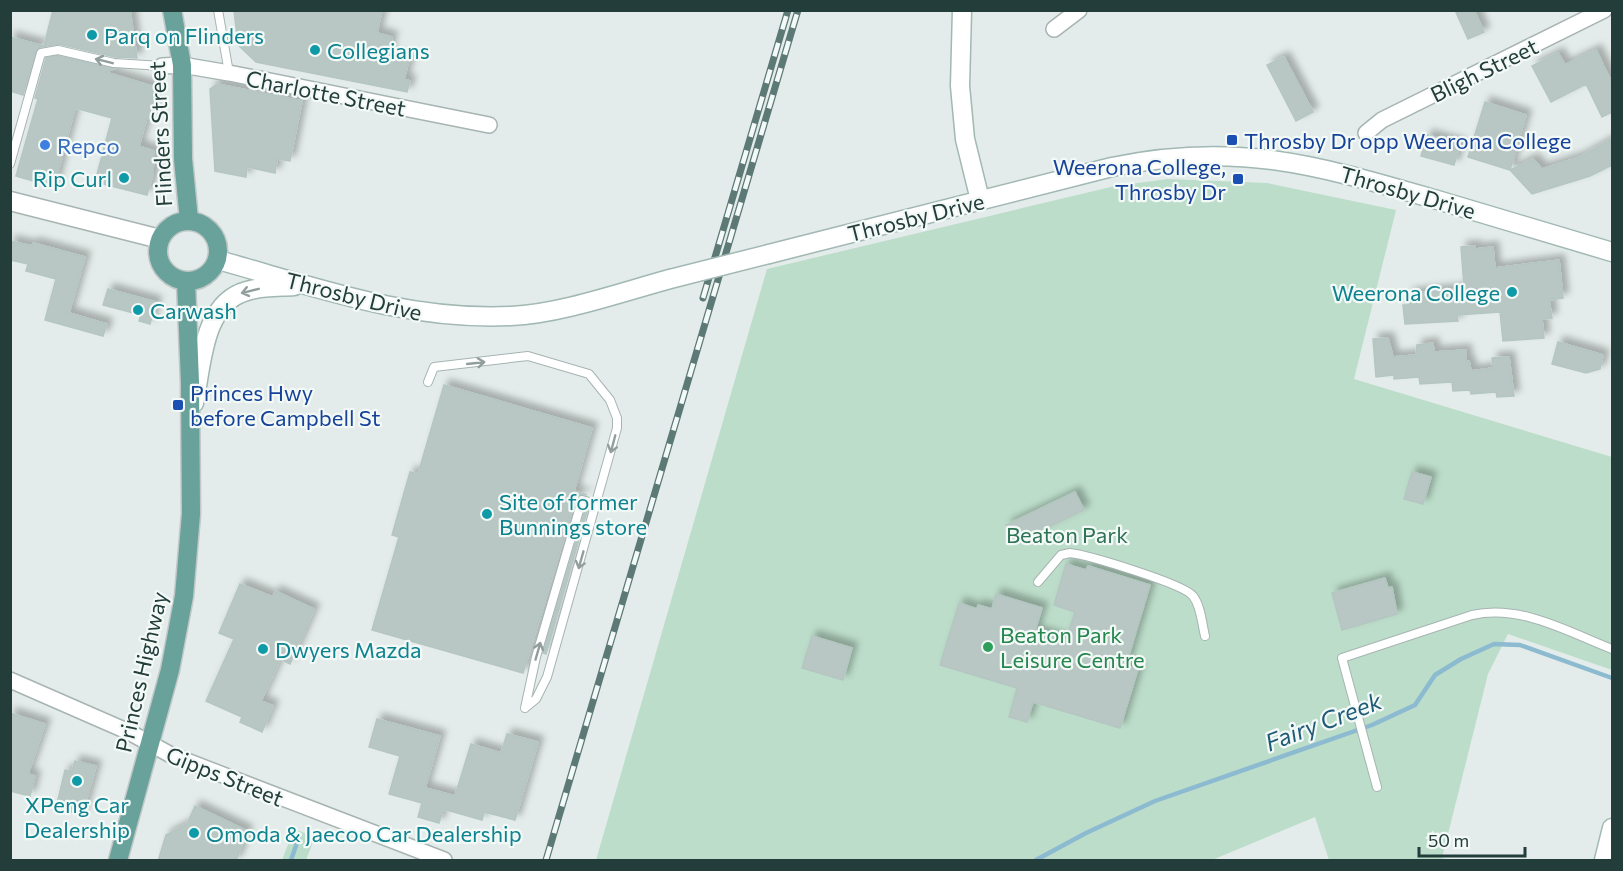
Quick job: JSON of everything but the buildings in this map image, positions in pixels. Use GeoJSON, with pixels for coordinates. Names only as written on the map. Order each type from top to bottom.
{"type":"FeatureCollection","features":[{"type":"Feature","properties":{"kind":"main road","name":"Flinders Street"},"geometry":{"type":"LineString","coordinates":[[172,10],[182,65],[183,159],[189,220]]}},
{"type":"Feature","properties":{"kind":"main road"},"geometry":{"type":"LineString","coordinates":[[962,10],[960,86],[965,140],[980,200]]}},
{"type":"Feature","properties":{"kind":"main road","name":"Throsby Drive"},"geometry":{"type":"LineString","coordinates":[[218,260],[385,307],[436,316],[512,316],[547,311],[1142,161],[1237,156],[1295,162],[1345,173],[1612,252]]}},
{"type":"Feature","properties":{"kind":"main road"},"geometry":{"type":"LineString","coordinates":[[10,201],[160,239]]}},
{"type":"Feature","properties":{"kind":"main road"},"geometry":{"type":"LineString","coordinates":[[189,220],[204,224],[218,241],[218,260],[209,273],[200,279],[186,281],[173,278],[159,261],[160,239],[167,228],[176,222],[189,220]]}},
{"type":"Feature","properties":{"kind":"main road","name":"Princes Highway"},"geometry":{"type":"LineString","coordinates":[[118,861],[172,660],[184,596],[191,514],[191,420],[186,281]]}},
{"type":"Feature","properties":{"kind":"main road","name":"Princes Highway"},"geometry":{"type":"LineString","coordinates":[[191,420],[207,341],[220,308],[231,297],[246,291],[308,285]]}},
{"type":"Feature","properties":{"kind":"main road"},"geometry":{"type":"LineString","coordinates":[[1605,861],[1612,828]]}},
{"type":"Feature","properties":{"kind":"street"},"geometry":{"type":"LineString","coordinates":[[1054,29],[1079,10]]}},
{"type":"Feature","properties":{"kind":"street","name":"Bligh Street"},"geometry":{"type":"LineString","coordinates":[[1366,133],[1382,120],[1604,10]]}},
{"type":"Feature","properties":{"kind":"street","name":"Charlotte Street"},"geometry":{"type":"LineString","coordinates":[[162,66],[182,65],[229,73],[489,125]]}},
{"type":"Feature","properties":{"kind":"street","name":"Gipps Street"},"geometry":{"type":"LineString","coordinates":[[10,680],[171,755],[444,861]]}},
{"type":"Feature","properties":{"kind":"lane"},"geometry":{"type":"LineString","coordinates":[[218,10],[229,73]]}},
{"type":"Feature","properties":{"kind":"lane"},"geometry":{"type":"LineString","coordinates":[[10,164],[37,61],[45,51],[58,50],[125,65],[162,66]]}},
{"type":"Feature","properties":{"kind":"lane"},"geometry":{"type":"LineString","coordinates":[[428,382],[434,367],[528,356],[589,374],[610,400],[617,418],[618,428],[597,504],[547,677],[536,699],[525,708],[536,657],[582,500],[597,504]]}},
{"type":"Feature","properties":{"kind":"lane"},"geometry":{"type":"LineString","coordinates":[[1038,582],[1061,555],[1070,553],[1123,568],[1186,590],[1197,602],[1205,636]]}},
{"type":"Feature","properties":{"kind":"lane"},"geometry":{"type":"LineString","coordinates":[[1377,787],[1342,658],[1472,615],[1494,611],[1515,613],[1612,649]]}},
{"type":"Feature","properties":{"kind":"green space","name":"Beaton Park"},"geometry":{"type":"Polygon","coordinates":[[[1168,179],[1267,183],[1396,210],[1354,379],[1612,457],[1612,670],[1508,634],[1488,674],[1442,858],[1449,860],[1329,860],[1315,817],[1212,860],[596,860],[767,269],[1115,186],[1168,179]]]}},
{"type":"Feature","properties":{"kind":"green space"},"geometry":{"type":"Polygon","coordinates":[[[294,829],[315,837],[306,860],[282,860],[294,829]]]}},
{"type":"Feature","properties":{"kind":"waterway","name":"Fairy Creek"},"geometry":{"type":"LineString","coordinates":[[1036,860],[1086,833],[1155,801],[1372,725],[1415,705],[1435,675],[1461,659],[1494,644],[1520,645],[1612,678]]}},
{"type":"Feature","properties":{"kind":"waterway"},"geometry":{"type":"LineString","coordinates":[[291,860],[299,837]]}},
{"type":"Feature","properties":{"kind":"railway"},"geometry":{"type":"LineString","coordinates":[[703,298],[788,10]]}},
{"type":"Feature","properties":{"kind":"railway"},"geometry":{"type":"LineString","coordinates":[[546,860],[798,10]]}},
{"type":"Feature","properties":{"kind":"place","name":"Parq on Flinders"},"geometry":{"type":"Point","coordinates":[92,35]}},
{"type":"Feature","properties":{"kind":"place","name":"Collegians"},"geometry":{"type":"Point","coordinates":[315,50]}},
{"type":"Feature","properties":{"kind":"place","name":"Throsby Dr opp Weerona College"},"geometry":{"type":"Point","coordinates":[1232,140]}},
{"type":"Feature","properties":{"kind":"place","name":"Repco"},"geometry":{"type":"Point","coordinates":[45,145]}},
{"type":"Feature","properties":{"kind":"place","name":"Rip Curl"},"geometry":{"type":"Point","coordinates":[124,178]}},
{"type":"Feature","properties":{"kind":"place","name":"Weerona College, Throsby Dr"},"geometry":{"type":"Point","coordinates":[1238,179]}},
{"type":"Feature","properties":{"kind":"place","name":"Weerona College"},"geometry":{"type":"Point","coordinates":[1512,292]}},
{"type":"Feature","properties":{"kind":"place","name":"Carwash"},"geometry":{"type":"Point","coordinates":[138,310]}},
{"type":"Feature","properties":{"kind":"place","name":"Princes Hwy before Campbell St"},"geometry":{"type":"Point","coordinates":[178,405]}},
{"type":"Feature","properties":{"kind":"place","name":"Site of former Bunnings store"},"geometry":{"type":"Point","coordinates":[487,514]}},
{"type":"Feature","properties":{"kind":"place","name":"Beaton Park Leisure Centre"},"geometry":{"type":"Point","coordinates":[988,647]}},
{"type":"Feature","properties":{"kind":"place","name":"Dwyers Mazda"},"geometry":{"type":"Point","coordinates":[263,649]}},
{"type":"Feature","properties":{"kind":"place","name":"XPeng Car Dealership"},"geometry":{"type":"Point","coordinates":[77,781]}},
{"type":"Feature","properties":{"kind":"place","name":"Omoda & Jaecoo Car Dealership"},"geometry":{"type":"Point","coordinates":[194,833]}}]}
